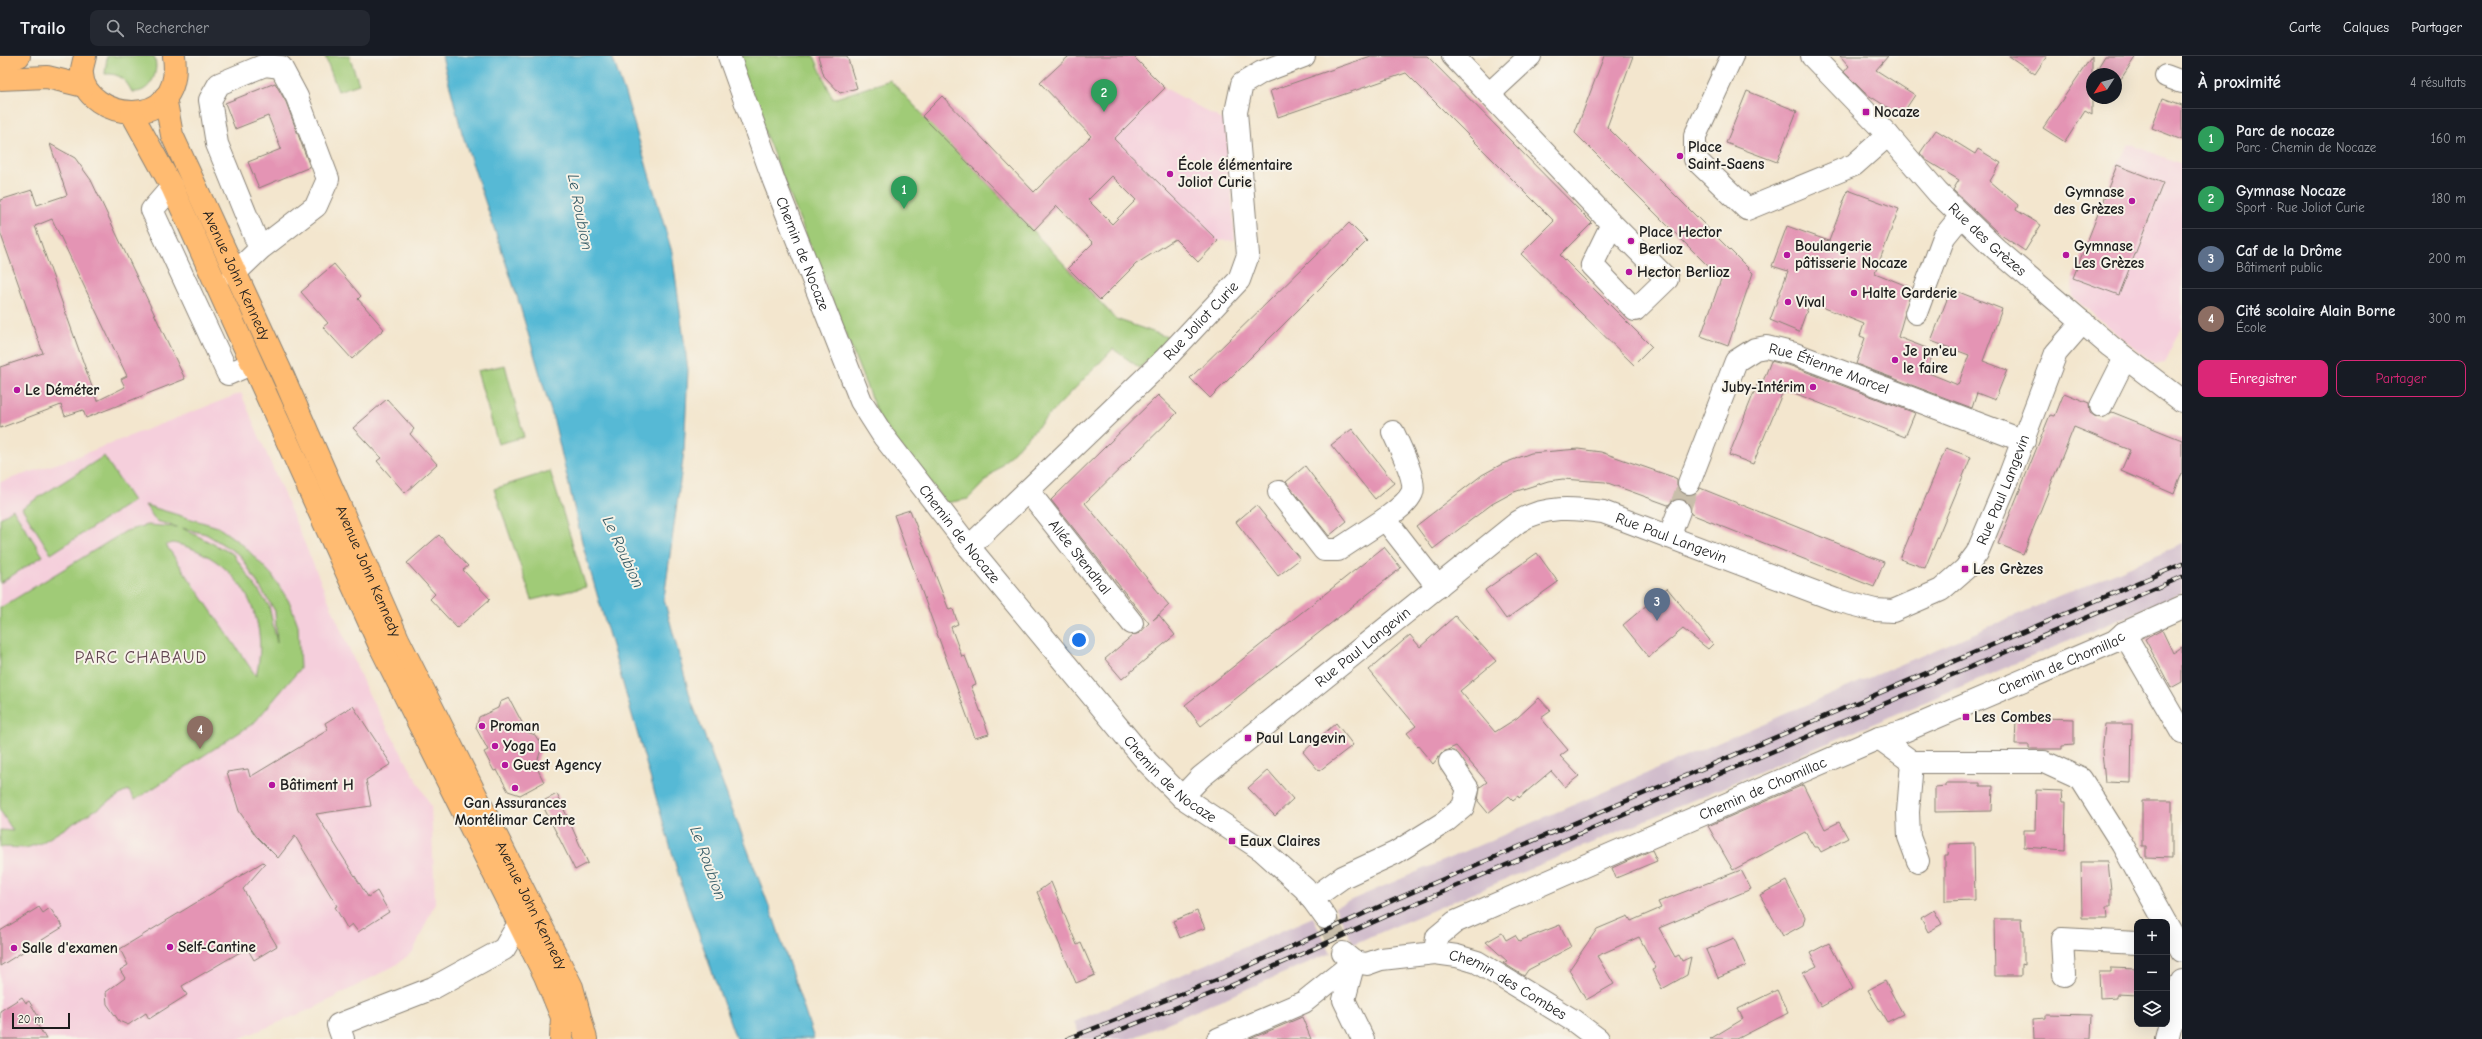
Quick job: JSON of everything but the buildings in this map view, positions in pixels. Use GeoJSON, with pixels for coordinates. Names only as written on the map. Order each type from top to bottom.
{"type":"FeatureCollection","features":[{"type":"Feature","properties":{"kind":"main road"},"geometry":{"type":"LineString","coordinates":[[0,62],[19,56]]}},
{"type":"Feature","properties":{"kind":"main road"},"geometry":{"type":"LineString","coordinates":[[84,86],[82,74],[85,56]]}},
{"type":"Feature","properties":{"kind":"main road"},"geometry":{"type":"LineString","coordinates":[[0,79],[47,77],[84,86],[99,101],[113,108],[132,114],[147,111],[165,97],[173,85],[175,71],[174,56]]}},
{"type":"Feature","properties":{"kind":"main road","name":"Avenue John Kennedy"},"geometry":{"type":"LineString","coordinates":[[165,97],[172,135],[234,274],[283,376],[398,639],[572,987],[586,1039]]}},
{"type":"Feature","properties":{"kind":"main road","name":"Avenue John Kennedy"},"geometry":{"type":"LineString","coordinates":[[132,114],[172,187],[380,646],[545,976],[562,1017],[561,1039]]}},
{"type":"Feature","properties":{"kind":"street","name":"Chemin de Nocaze"},"geometry":{"type":"LineString","coordinates":[[729,56],[774,181],[861,401],[905,466],[969,547],[1147,762],[1182,797],[1262,850],[1305,889],[1326,918]]}},
{"type":"Feature","properties":{"kind":"street","name":"Rue Joliot Curie"},"geometry":{"type":"LineString","coordinates":[[969,547],[1164,360],[1239,280],[1248,255],[1236,112],[1237,99],[1242,84],[1262,72],[1304,56]]}},
{"type":"Feature","properties":{"kind":"street"},"geometry":{"type":"LineString","coordinates":[[1453,56],[1612,224]]}},
{"type":"Feature","properties":{"kind":"street"},"geometry":{"type":"LineString","coordinates":[[1489,94],[1530,56]]}},
{"type":"Feature","properties":{"kind":"street"},"geometry":{"type":"LineString","coordinates":[[1732,56],[1695,136],[1695,159],[1747,209],[1854,164],[1888,135]]}},
{"type":"Feature","properties":{"kind":"street","name":"Rue des Grèzes"},"geometry":{"type":"LineString","coordinates":[[1812,56],[1888,135],[1938,193],[1996,249],[2125,358],[2182,401]]}},
{"type":"Feature","properties":{"kind":"street"},"geometry":{"type":"LineString","coordinates":[[234,274],[260,249],[316,206],[328,179],[297,97],[281,67],[265,65],[219,84],[210,100],[218,144],[260,249]]}},
{"type":"Feature","properties":{"kind":"street"},"geometry":{"type":"LineString","coordinates":[[1916,313],[1944,237],[1961,216]]}},
{"type":"Feature","properties":{"kind":"street","name":"Rue Paul Langevin"},"geometry":{"type":"LineString","coordinates":[[1182,797],[1201,777],[1518,522],[1533,513],[1572,508],[1603,512],[1836,600],[1874,610],[1893,611],[1941,590],[1966,569],[1977,553],[2024,440],[2056,353],[2083,322]]}},
{"type":"Feature","properties":{"kind":"street","name":"Rue Étienne Marcel"},"geometry":{"type":"LineString","coordinates":[[1688,483],[1736,361],[1755,349],[1766,347],[1790,352],[2024,440]]}},
{"type":"Feature","properties":{"kind":"street"},"geometry":{"type":"LineString","coordinates":[[2101,406],[2125,358]]}},
{"type":"Feature","properties":{"kind":"street"},"geometry":{"type":"LineString","coordinates":[[1279,492],[1324,550],[1338,550],[1385,519],[1408,500],[1412,492],[1413,483],[1393,432]]}},
{"type":"Feature","properties":{"kind":"street","name":"Allée Stendhal"},"geometry":{"type":"LineString","coordinates":[[1028,491],[1132,623]]}},
{"type":"Feature","properties":{"kind":"street"},"geometry":{"type":"LineString","coordinates":[[1669,537],[1679,511]]}},
{"type":"Feature","properties":{"kind":"street"},"geometry":{"type":"LineString","coordinates":[[1385,519],[1438,586]]}},
{"type":"Feature","properties":{"kind":"street","name":"Chemin de Chomillac"},"geometry":{"type":"LineString","coordinates":[[1435,953],[1437,937],[1455,922],[1879,738],[1902,732],[2120,637],[2182,607]]}},
{"type":"Feature","properties":{"kind":"street"},"geometry":{"type":"LineString","coordinates":[[2120,637],[2182,733]]}},
{"type":"Feature","properties":{"kind":"street"},"geometry":{"type":"LineString","coordinates":[[1879,738],[1912,762],[2044,762],[2081,779],[2122,844],[2163,919]]}},
{"type":"Feature","properties":{"kind":"street"},"geometry":{"type":"LineString","coordinates":[[1312,899],[1343,877],[1396,853],[1445,822],[1463,807],[1468,789],[1450,762]]}},
{"type":"Feature","properties":{"kind":"street"},"geometry":{"type":"LineString","coordinates":[[1912,762],[1908,812],[1909,836],[1918,861]]}},
{"type":"Feature","properties":{"kind":"street"},"geometry":{"type":"LineString","coordinates":[[343,1039],[338,1025],[433,988],[504,949],[515,930],[521,928]]}},
{"type":"Feature","properties":{"kind":"street"},"geometry":{"type":"LineString","coordinates":[[2170,932],[2176,947]]}},
{"type":"Feature","properties":{"kind":"street"},"geometry":{"type":"LineString","coordinates":[[2064,975],[2062,939],[2134,943]]}},
{"type":"Feature","properties":{"kind":"street"},"geometry":{"type":"LineString","coordinates":[[1348,957],[1367,964],[1381,959],[1435,953]]}},
{"type":"Feature","properties":{"kind":"street","name":"Chemin des Combes"},"geometry":{"type":"LineString","coordinates":[[1435,953],[1457,956],[1477,962],[1574,1021],[1598,1039]]}},
{"type":"Feature","properties":{"kind":"street"},"geometry":{"type":"LineString","coordinates":[[1218,1039],[1304,1002],[1348,957]]}},
{"type":"Feature","properties":{"kind":"street"},"geometry":{"type":"LineString","coordinates":[[1348,957],[1344,1000],[1363,1039]]}},
{"type":"Feature","properties":{"kind":"street"},"geometry":{"type":"LineString","coordinates":[[2167,1039],[2182,981]]}},
{"type":"Feature","properties":{"kind":"shaded area","name":"École élémentaire Joliot Curie"},"geometry":{"type":"Polygon","coordinates":[[[1165,88],[1226,122],[1235,240],[1218,241],[1198,262],[1101,165],[1097,169],[1108,180],[1088,200],[1094,206],[1075,224],[1058,207],[1049,215],[1046,212],[1050,208],[1034,192],[1091,136],[1114,139],[1165,88]]]}},
{"type":"Feature","properties":{"kind":"shaded area"},"geometry":{"type":"Polygon","coordinates":[[[2129,144],[2182,164],[2182,325],[2165,363],[2156,365],[2071,296],[2073,278],[2117,165],[2129,144]]]}},
{"type":"Feature","properties":{"kind":"shaded area"},"geometry":{"type":"Polygon","coordinates":[[[241,393],[367,691],[431,806],[435,903],[413,952],[394,966],[316,1007],[239,1039],[0,1039],[0,482],[68,460],[241,393]]]}},
{"type":"Feature","properties":{"kind":"shaded area"},"geometry":{"type":"Polygon","coordinates":[[[2182,544],[2182,593],[1353,944],[1335,907],[2182,544]]]}},
{"type":"Feature","properties":{"kind":"shaded area"},"geometry":{"type":"Polygon","coordinates":[[[1313,917],[1331,953],[1130,1039],[1081,1039],[1074,1022],[1313,917]]]}},
{"type":"Feature","properties":{"kind":"green space"},"geometry":{"type":"Polygon","coordinates":[[[107,56],[154,56],[156,62],[155,75],[149,85],[144,89],[139,92],[132,92],[125,81],[119,76],[105,74],[107,56]]]}},
{"type":"Feature","properties":{"kind":"green space"},"geometry":{"type":"Polygon","coordinates":[[[325,56],[349,56],[359,84],[338,91],[325,56]]]}},
{"type":"Feature","properties":{"kind":"green space"},"geometry":{"type":"Polygon","coordinates":[[[742,56],[814,56],[833,99],[890,80],[1116,319],[1170,338],[1140,368],[1113,349],[968,499],[946,503],[880,420],[735,58],[742,56]]]}},
{"type":"Feature","properties":{"kind":"green space"},"geometry":{"type":"Polygon","coordinates":[[[505,365],[524,437],[498,444],[477,371],[505,365]]]}},
{"type":"Feature","properties":{"kind":"green space"},"geometry":{"type":"Polygon","coordinates":[[[104,456],[133,501],[51,554],[22,508],[104,456]]]}},
{"type":"Feature","properties":{"kind":"green space"},"geometry":{"type":"Polygon","coordinates":[[[550,471],[586,587],[532,600],[494,489],[550,471]]]}},
{"type":"Feature","properties":{"kind":"green space"},"geometry":{"type":"Polygon","coordinates":[[[145,505],[218,527],[243,545],[272,575],[290,603],[298,625],[300,669],[254,723],[135,800],[128,790],[41,843],[26,848],[0,847],[0,830],[13,831],[0,810],[0,608],[126,531],[147,525],[177,527],[156,521],[145,505]],[[182,528],[233,554],[269,606],[277,643],[275,611],[240,555],[206,534],[182,528]],[[173,543],[166,545],[256,676],[260,653],[259,631],[253,610],[244,591],[231,574],[215,561],[195,550],[173,543]]]}},
{"type":"Feature","properties":{"kind":"green space"},"geometry":{"type":"Polygon","coordinates":[[[13,509],[43,556],[0,583],[0,518],[13,509]]]}},
{"type":"Feature","properties":{"kind":"water","name":"Le Roubion"},"geometry":{"type":"Polygon","coordinates":[[[442,56],[612,56],[628,103],[672,252],[688,370],[684,452],[664,599],[691,700],[775,922],[814,1039],[736,1039],[682,887],[583,546],[555,425],[517,296],[462,133],[442,56]]]}},
{"type":"Feature","properties":{"kind":"tunnel"},"geometry":{"type":"LineString","coordinates":[[1679,511],[1689,483]]}},
{"type":"Feature","properties":{"kind":"tunnel"},"geometry":{"type":"LineString","coordinates":[[1326,918],[1343,953]]}},
{"type":"Feature","properties":{"kind":"railway"},"geometry":{"type":"LineString","coordinates":[[1067,1039],[1224,977],[1394,900],[2182,564]]}},
{"type":"Feature","properties":{"kind":"railway"},"geometry":{"type":"LineString","coordinates":[[1097,1039],[1228,987],[1398,911],[2182,577]]}},
{"type":"Feature","properties":{"kind":"place","name":"Gymnase Nocaze"},"geometry":{"type":"Point","coordinates":[1104,112]}},
{"type":"Feature","properties":{"kind":"place","name":"Nocaze"},"geometry":{"type":"Point","coordinates":[1866,112]}},
{"type":"Feature","properties":{"kind":"place","name":"Place Saint-Saens"},"geometry":{"type":"Point","coordinates":[1680,156]}},
{"type":"Feature","properties":{"kind":"place","name":"École élémentaire Joliot Curie"},"geometry":{"type":"Point","coordinates":[1170,174]}},
{"type":"Feature","properties":{"kind":"place","name":"Gymnase des Grèzes"},"geometry":{"type":"Point","coordinates":[2132,201]}},
{"type":"Feature","properties":{"kind":"place","name":"Parc de nocaze"},"geometry":{"type":"Point","coordinates":[904,209]}},
{"type":"Feature","properties":{"kind":"place","name":"Place Hector Berlioz"},"geometry":{"type":"Point","coordinates":[1631,241]}},
{"type":"Feature","properties":{"kind":"place","name":"Boulangerie pâtisserie Nocaze"},"geometry":{"type":"Point","coordinates":[1787,255]}},
{"type":"Feature","properties":{"kind":"place","name":"Gymnase Les Grèzes"},"geometry":{"type":"Point","coordinates":[2066,255]}},
{"type":"Feature","properties":{"kind":"place","name":"Hector Berlioz"},"geometry":{"type":"Point","coordinates":[1629,272]}},
{"type":"Feature","properties":{"kind":"place","name":"Halte Garderie"},"geometry":{"type":"Point","coordinates":[1854,293]}},
{"type":"Feature","properties":{"kind":"place","name":"Vival"},"geometry":{"type":"Point","coordinates":[1788,302]}},
{"type":"Feature","properties":{"kind":"place","name":"Je pn'eu le faire"},"geometry":{"type":"Point","coordinates":[1895,360]}},
{"type":"Feature","properties":{"kind":"place","name":"Juby-Intérim"},"geometry":{"type":"Point","coordinates":[1813,387]}},
{"type":"Feature","properties":{"kind":"place","name":"Le Déméter"},"geometry":{"type":"Point","coordinates":[17,390]}},
{"type":"Feature","properties":{"kind":"place","name":"Les Grèzes"},"geometry":{"type":"Point","coordinates":[1965,569]}},
{"type":"Feature","properties":{"kind":"place","name":"Caf de la Drôme"},"geometry":{"type":"Point","coordinates":[1657,621]}},
{"type":"Feature","properties":{"kind":"place","name":"Les Combes"},"geometry":{"type":"Point","coordinates":[1966,717]}},
{"type":"Feature","properties":{"kind":"place","name":"Proman"},"geometry":{"type":"Point","coordinates":[482,726]}},
{"type":"Feature","properties":{"kind":"place","name":"Paul Langevin"},"geometry":{"type":"Point","coordinates":[1248,738]}},
{"type":"Feature","properties":{"kind":"place","name":"Yoga Ea"},"geometry":{"type":"Point","coordinates":[495,746]}},
{"type":"Feature","properties":{"kind":"place","name":"Cité scolaire Alain Borne"},"geometry":{"type":"Point","coordinates":[200,749]}},
{"type":"Feature","properties":{"kind":"place","name":"Guest Agency"},"geometry":{"type":"Point","coordinates":[505,765]}},
{"type":"Feature","properties":{"kind":"place","name":"Bâtiment H"},"geometry":{"type":"Point","coordinates":[272,785]}},
{"type":"Feature","properties":{"kind":"place","name":"Gan Assurances Montélimar Centre"},"geometry":{"type":"Point","coordinates":[515,788]}},
{"type":"Feature","properties":{"kind":"place","name":"Eaux Claires"},"geometry":{"type":"Point","coordinates":[1232,841]}},
{"type":"Feature","properties":{"kind":"place","name":"Self-Cantine"},"geometry":{"type":"Point","coordinates":[170,947]}},
{"type":"Feature","properties":{"kind":"place","name":"Salle d'examen"},"geometry":{"type":"Point","coordinates":[14,948]}},
{"type":"Feature","properties":{"kind":"district","name":"PARC CHABAUD"},"geometry":{"type":"Point","coordinates":[141,657]}}]}
